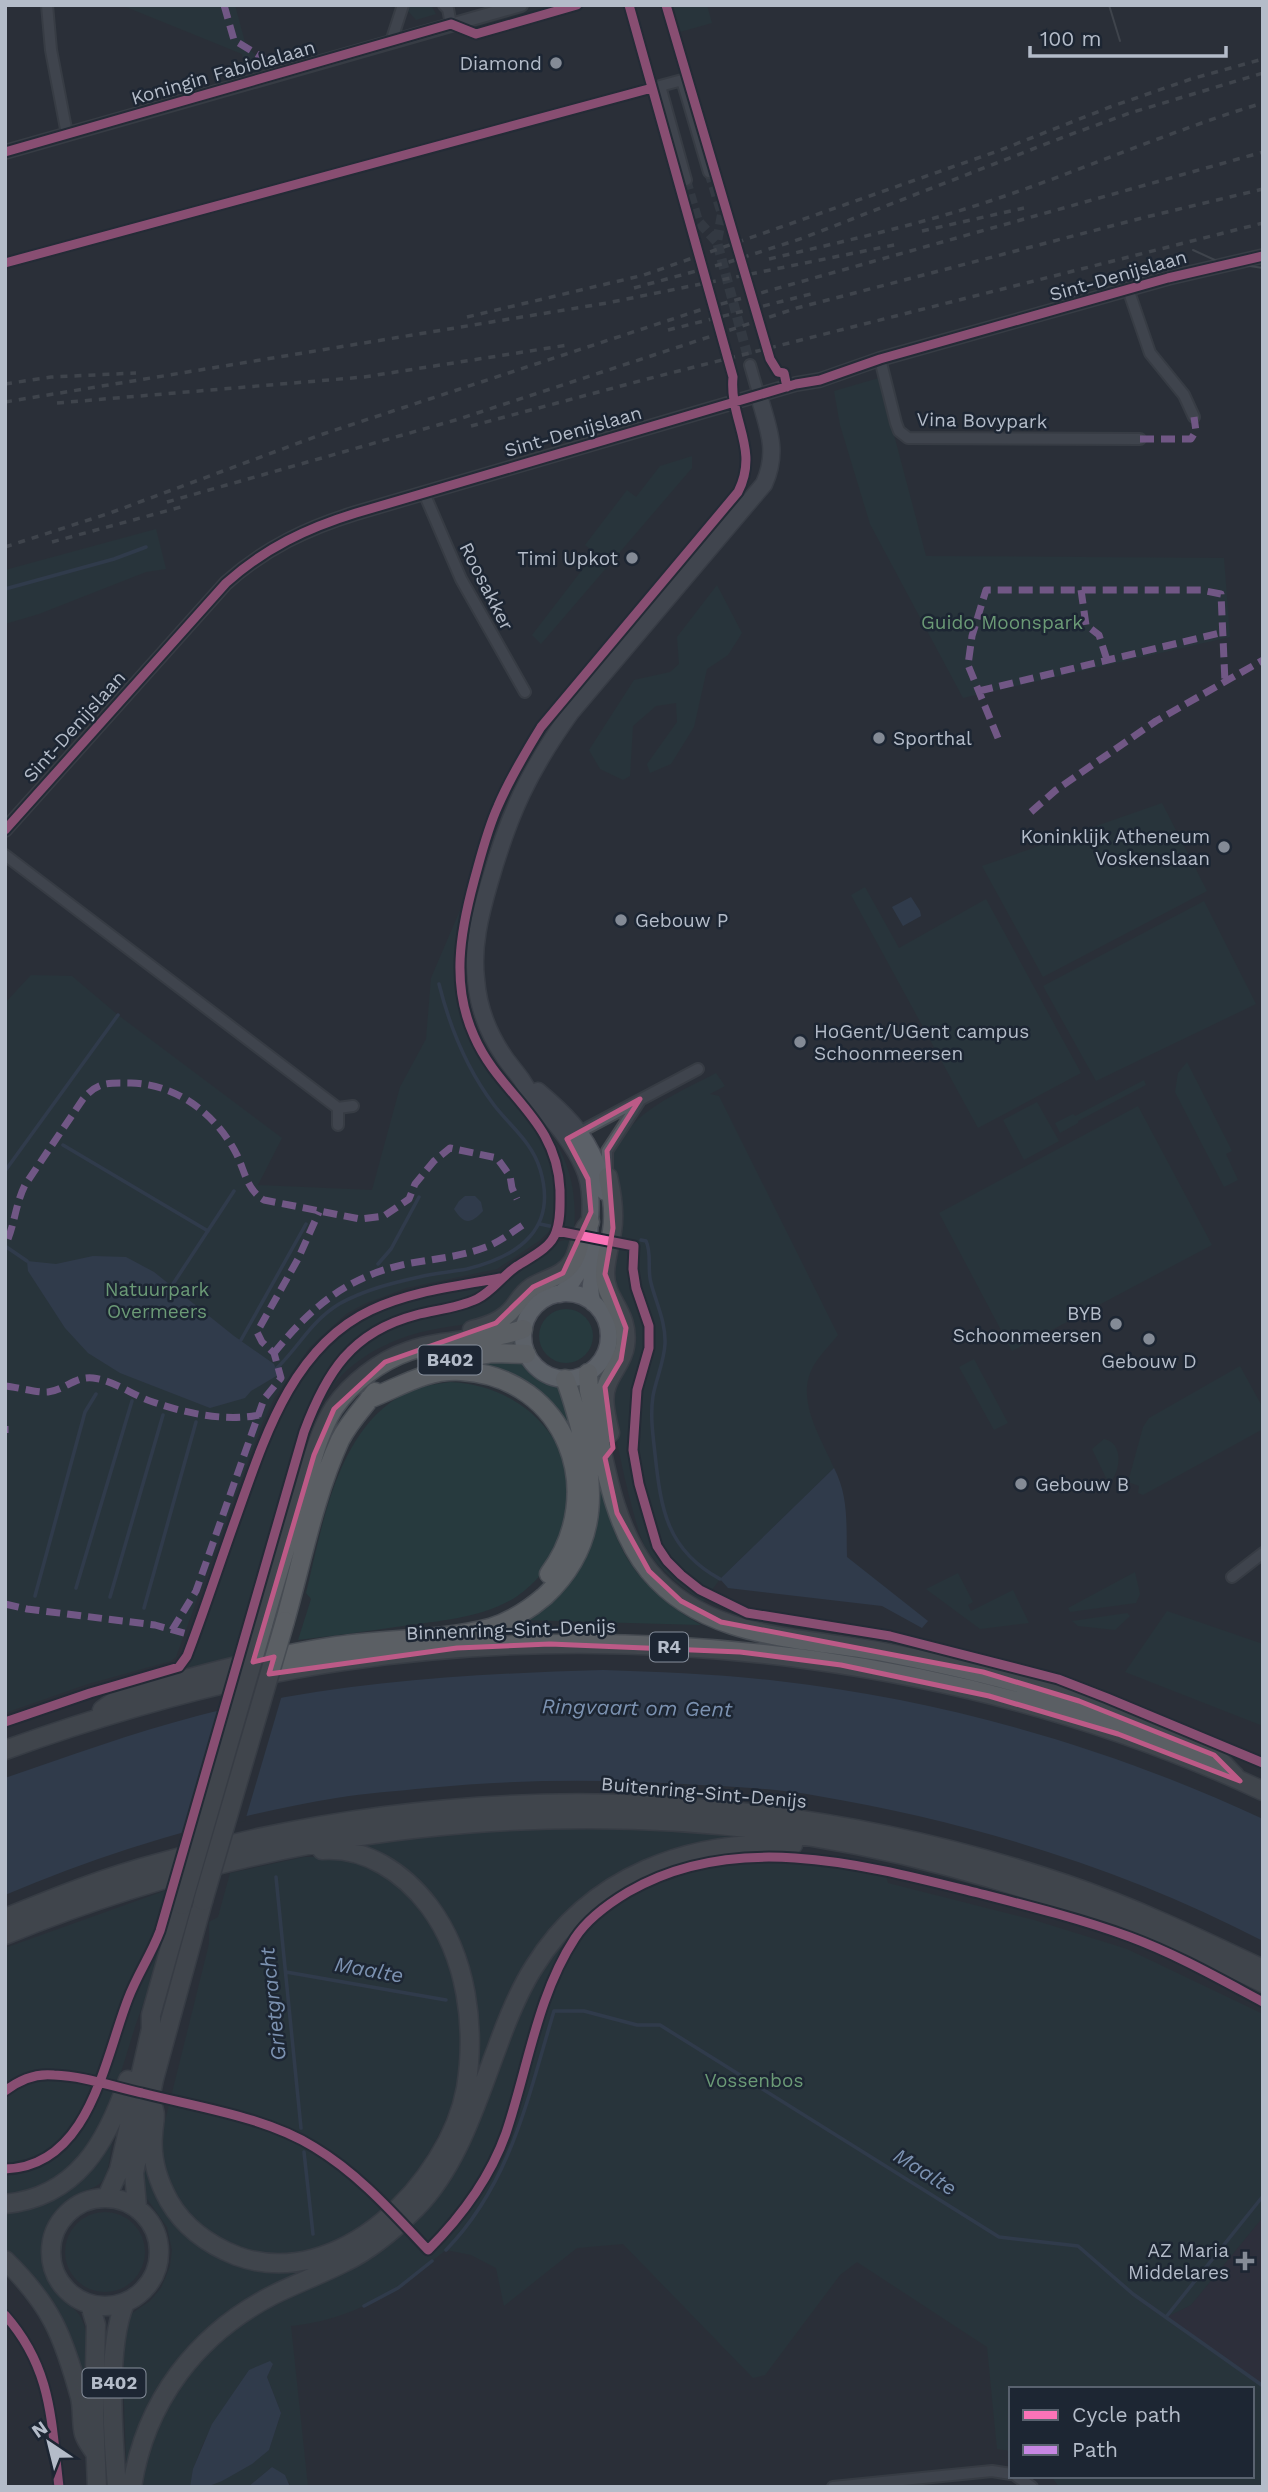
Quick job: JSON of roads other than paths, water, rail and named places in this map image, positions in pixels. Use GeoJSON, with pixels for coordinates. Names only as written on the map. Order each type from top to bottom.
{"type":"FeatureCollection","features":[{"type":"Feature","properties":{"kind":"highway"},"geometry":{"type":"LineString","coordinates":[[604,1458],[613,1448],[605,1405],[605,1387],[621,1360],[626,1328],[620,1310],[610,1294],[605,1274],[613,1228],[613,1206],[606,1181]]}},
{"type":"Feature","properties":{"kind":"highway"},"geometry":{"type":"LineString","coordinates":[[444,1343],[456,1333],[496,1323],[533,1287],[563,1273],[572,1262],[582,1230],[590,1222]]}},
{"type":"Feature","properties":{"kind":"highway","name":"B402"},"geometry":{"type":"LineString","coordinates":[[107,2197],[118,2170],[150,2029],[151,2014],[182,1905],[314,1455],[334,1409],[351,1388],[385,1362],[408,1351],[509,1334],[523,1329]]}},
{"type":"Feature","properties":{"kind":"highway","name":"B402"},"geometry":{"type":"LineString","coordinates":[[137,2207],[134,2173],[150,2099],[203,1901],[320,1497],[341,1440],[351,1420],[378,1387],[415,1367],[492,1353],[526,1354]]}},
{"type":"Feature","properties":{"kind":"highway"},"geometry":{"type":"LineString","coordinates":[[369,1399],[402,1383],[439,1371],[480,1373],[505,1381],[524,1391],[554,1420],[566,1437],[576,1474],[576,1515],[570,1537],[552,1570],[527,1597],[488,1618],[405,1630],[390,1640]]}},
{"type":"Feature","properties":{"kind":"highway"},"geometry":{"type":"LineString","coordinates":[[589,1373],[589,1391],[617,1513],[649,1572],[697,1611],[721,1622],[768,1635],[876,1651],[983,1672],[1079,1701],[1214,1755],[1240,1781]]}},
{"type":"Feature","properties":{"kind":"highway"},"geometry":{"type":"LineString","coordinates":[[88,1721],[120,1698],[222,1669],[339,1646],[471,1632],[493,1627],[537,1603],[556,1586],[570,1566],[582,1545],[589,1521],[591,1479],[573,1398],[565,1379]]}},
{"type":"Feature","properties":{"kind":"highway","name":"Binnenring-Sint-Denijs"},"geometry":{"type":"LineString","coordinates":[[5,1750],[88,1721],[211,1686],[344,1661],[471,1648],[550,1644],[651,1646],[740,1652],[900,1675],[1061,1716],[1118,1734],[1263,1791]]}},
{"type":"Feature","properties":{"kind":"highway","name":"Buitenring-Sint-Denijs"},"geometry":{"type":"LineString","coordinates":[[5,1917],[72,1891],[158,1863],[265,1836],[352,1820],[445,1808],[518,1803],[645,1804],[826,1824],[968,1855],[1065,1884],[1136,1911],[1263,1969]]}},
{"type":"Feature","properties":{"kind":"highway"},"geometry":{"type":"LineString","coordinates":[[5,1935],[116,1893],[277,1850],[423,1828],[512,1820],[641,1820],[786,1833],[900,1854],[1029,1889],[1207,1956],[1263,1983]]}},
{"type":"Feature","properties":{"kind":"highway"},"geometry":{"type":"LineString","coordinates":[[132,2487],[141,2447],[156,2408],[170,2383],[206,2341],[251,2306],[369,2249],[394,2230],[419,2205],[456,2148],[516,1999],[528,1977],[556,1935],[580,1910],[632,1874],[661,1862],[730,1846],[804,1846],[884,1858],[900,1854]]}},
{"type":"Feature","properties":{"kind":"highway"},"geometry":{"type":"LineString","coordinates":[[150,2099],[156,2115],[154,2157],[169,2201],[184,2221],[204,2240],[248,2260],[295,2262],[320,2257],[343,2248],[363,2236],[408,2198],[443,2147],[465,2090],[469,2044],[467,2000],[450,1940],[417,1890],[394,1871],[374,1860],[332,1849],[277,1850]]}},
{"type":"Feature","properties":{"kind":"highway"},"geometry":{"type":"LineString","coordinates":[[5,2204],[26,2201],[59,2187],[87,2163],[99,2147],[121,2101],[143,2027],[151,2014]]}},
{"type":"Feature","properties":{"kind":"highway"},"geometry":{"type":"LineString","coordinates":[[107,2197],[123,2200],[137,2207],[151,2221],[159,2239],[160,2259],[154,2277],[142,2293],[125,2303],[108,2307],[90,2305],[72,2296],[59,2281],[52,2263],[51,2244],[58,2225],[70,2210],[87,2200],[107,2197]]}},
{"type":"Feature","properties":{"kind":"highway"},"geometry":{"type":"LineString","coordinates":[[5,2260],[32,2288],[53,2318],[69,2356],[83,2407],[84,2434],[95,2454]]}},
{"type":"Feature","properties":{"kind":"highway","name":"B402"},"geometry":{"type":"LineString","coordinates":[[117,2487],[113,2394],[115,2336],[125,2303]]}},
{"type":"Feature","properties":{"kind":"highway","name":"B402"},"geometry":{"type":"LineString","coordinates":[[90,2305],[96,2326],[97,2487]]}},
{"type":"Feature","properties":{"kind":"main road"},"geometry":{"type":"LineString","coordinates":[[593,1303],[572,1294],[560,1294],[547,1298],[528,1316],[523,1329],[526,1354],[542,1372],[565,1379],[577,1378],[589,1373],[599,1364],[606,1352],[607,1326],[590,1296],[606,1230],[606,1181],[590,1146],[574,1135],[528,1091],[494,1041],[486,1022],[475,978],[477,936],[500,844],[530,773],[571,712],[764,484],[771,469],[773,454],[759,396]]}},
{"type":"Feature","properties":{"kind":"main road"},"geometry":{"type":"LineString","coordinates":[[560,1294],[571,1286],[578,1276],[588,1244],[590,1222],[587,1179],[574,1135]]}},
{"type":"Feature","properties":{"kind":"street"},"geometry":{"type":"LineString","coordinates":[[47,5],[51,50],[67,134]]}},
{"type":"Feature","properties":{"kind":"street"},"geometry":{"type":"LineString","coordinates":[[391,42],[403,5]]}},
{"type":"Feature","properties":{"kind":"street"},"geometry":{"type":"LineString","coordinates":[[444,5],[451,24]]}},
{"type":"Feature","properties":{"kind":"street","name":"Koningin Fabiolalaan"},"geometry":{"type":"LineString","coordinates":[[5,152],[521,5]]}},
{"type":"Feature","properties":{"kind":"street"},"geometry":{"type":"LineString","coordinates":[[686,180],[660,86],[684,79],[709,173]]}},
{"type":"Feature","properties":{"kind":"street","name":"Sint-Denijslaan"},"geometry":{"type":"LineString","coordinates":[[5,830],[194,618],[246,565],[303,531],[331,520],[796,384],[820,380],[880,359],[1128,289],[1263,256]]}},
{"type":"Feature","properties":{"kind":"street"},"geometry":{"type":"LineString","coordinates":[[1242,260],[1263,263]]}},
{"type":"Feature","properties":{"kind":"street"},"geometry":{"type":"LineString","coordinates":[[1128,289],[1150,353],[1184,395],[1194,417]]}},
{"type":"Feature","properties":{"kind":"street","name":"Vina Bovypark"},"geometry":{"type":"LineString","coordinates":[[880,359],[895,423],[908,438],[1140,439]]}},
{"type":"Feature","properties":{"kind":"street"},"geometry":{"type":"LineString","coordinates":[[750,365],[759,396]]}},
{"type":"Feature","properties":{"kind":"street","name":"Roosakker"},"geometry":{"type":"LineString","coordinates":[[424,493],[461,579],[525,692]]}},
{"type":"Feature","properties":{"kind":"street"},"geometry":{"type":"LineString","coordinates":[[5,855],[338,1108],[353,1106]]}},
{"type":"Feature","properties":{"kind":"street"},"geometry":{"type":"LineString","coordinates":[[574,1135],[698,1069]]}},
{"type":"Feature","properties":{"kind":"street"},"geometry":{"type":"LineString","coordinates":[[606,1181],[607,1151],[640,1099]]}},
{"type":"Feature","properties":{"kind":"street"},"geometry":{"type":"LineString","coordinates":[[338,1108],[338,1125]]}},
{"type":"Feature","properties":{"kind":"street"},"geometry":{"type":"LineString","coordinates":[[1232,1577],[1263,1553]]}},
{"type":"Feature","properties":{"kind":"street"},"geometry":{"type":"LineString","coordinates":[[833,2487],[992,2471],[1009,2474]]}},
{"type":"Feature","properties":{"kind":"water"},"geometry":{"type":"Polygon","coordinates":[[[911,897],[921,916],[903,926],[892,907],[911,897]]]}},
{"type":"Feature","properties":{"kind":"water"},"geometry":{"type":"Polygon","coordinates":[[[465,1196],[475,1196],[481,1202],[483,1211],[468,1221],[461,1218],[454,1209],[465,1196]]]}},
{"type":"Feature","properties":{"kind":"water"},"geometry":{"type":"Polygon","coordinates":[[[93,1256],[126,1257],[154,1272],[234,1336],[274,1364],[278,1375],[251,1391],[245,1398],[210,1408],[120,1373],[88,1353],[65,1328],[28,1271],[27,1261],[56,1264],[93,1256]]]}},
{"type":"Feature","properties":{"kind":"water"},"geometry":{"type":"Polygon","coordinates":[[[834,1468],[844,1500],[847,1557],[928,1621],[922,1628],[882,1606],[728,1588],[720,1579],[834,1468]]]}},
{"type":"Feature","properties":{"kind":"water","name":"Ringvaart om Gent"},"geometry":{"type":"Polygon","coordinates":[[[603,1670],[756,1679],[841,1689],[903,1701],[1026,1730],[1147,1770],[1205,1793],[1263,1819],[1263,1941],[1211,1915],[1102,1870],[990,1834],[818,1796],[730,1787],[632,1782],[495,1783],[336,1798],[252,1815],[168,1837],[5,1895],[5,1778],[101,1745],[247,1704],[348,1688],[449,1677],[603,1670]]]}},
{"type":"Feature","properties":{"kind":"water"},"geometry":{"type":"Polygon","coordinates":[[[270,2361],[273,2364],[267,2377],[281,2413],[269,2450],[252,2464],[222,2481],[209,2486],[190,2487],[193,2469],[212,2424],[249,2370],[270,2361]]]}},
{"type":"Feature","properties":{"kind":"water"},"geometry":{"type":"Polygon","coordinates":[[[272,2467],[285,2475],[290,2487],[248,2487],[272,2467]]]}},
{"type":"Feature","properties":{"kind":"waterway"},"geometry":{"type":"LineString","coordinates":[[5,589],[114,559],[146,547]]}},
{"type":"Feature","properties":{"kind":"waterway"},"geometry":{"type":"LineString","coordinates":[[276,1369],[312,1327],[339,1304],[388,1284],[486,1263],[518,1247],[539,1223],[544,1208],[544,1190],[536,1159],[526,1142],[494,1105],[475,1077],[454,1032],[439,984]]}},
{"type":"Feature","properties":{"kind":"waterway"},"geometry":{"type":"LineString","coordinates":[[5,1171],[118,1015]]}},
{"type":"Feature","properties":{"kind":"waterway"},"geometry":{"type":"LineString","coordinates":[[63,1145],[208,1231]]}},
{"type":"Feature","properties":{"kind":"waterway"},"geometry":{"type":"LineString","coordinates":[[171,1287],[234,1191]]}},
{"type":"Feature","properties":{"kind":"waterway"},"geometry":{"type":"LineString","coordinates":[[378,1264],[391,1249],[419,1197]]}},
{"type":"Feature","properties":{"kind":"waterway"},"geometry":{"type":"LineString","coordinates":[[241,1340],[306,1224]]}},
{"type":"Feature","properties":{"kind":"waterway"},"geometry":{"type":"LineString","coordinates":[[540,1224],[554,1227]]}},
{"type":"Feature","properties":{"kind":"waterway"},"geometry":{"type":"LineString","coordinates":[[641,1240],[646,1241],[648,1246],[650,1278],[665,1336],[652,1411],[657,1474],[664,1511],[670,1527],[688,1555],[720,1579]]}},
{"type":"Feature","properties":{"kind":"waterway"},"geometry":{"type":"LineString","coordinates":[[5,1246],[27,1261]]}},
{"type":"Feature","properties":{"kind":"waterway"},"geometry":{"type":"LineString","coordinates":[[35,1596],[85,1412],[96,1394]]}},
{"type":"Feature","properties":{"kind":"waterway"},"geometry":{"type":"LineString","coordinates":[[76,1588],[132,1401]]}},
{"type":"Feature","properties":{"kind":"waterway"},"geometry":{"type":"LineString","coordinates":[[110,1597],[163,1415]]}},
{"type":"Feature","properties":{"kind":"waterway"},"geometry":{"type":"LineString","coordinates":[[144,1608],[196,1422]]}},
{"type":"Feature","properties":{"kind":"waterway","name":"Grietgracht"},"geometry":{"type":"LineString","coordinates":[[276,1877],[301,2128]]}},
{"type":"Feature","properties":{"kind":"waterway","name":"Maalte"},"geometry":{"type":"LineString","coordinates":[[286,1972],[446,2000]]}},
{"type":"Feature","properties":{"kind":"waterway","name":"Maalte"},"geometry":{"type":"LineString","coordinates":[[446,2250],[468,2224],[502,2168],[526,2107],[554,2011],[584,2011],[637,2025],[660,2025],[999,2237],[1078,2246],[1133,2294],[1263,2386]]}},
{"type":"Feature","properties":{"kind":"waterway","name":"Grietgracht"},"geometry":{"type":"LineString","coordinates":[[304,2152],[313,2234]]}},
{"type":"Feature","properties":{"kind":"waterway"},"geometry":{"type":"LineString","coordinates":[[1166,2317],[1263,2196]]}},
{"type":"Feature","properties":{"kind":"waterway"},"geometry":{"type":"LineString","coordinates":[[364,2306],[398,2288],[432,2261]]}},
{"type":"Feature","properties":{"kind":"tunnel"},"geometry":{"type":"LineString","coordinates":[[709,172],[722,214],[717,242],[750,365]]}},
{"type":"Feature","properties":{"kind":"tunnel"},"geometry":{"type":"LineString","coordinates":[[686,180],[698,221],[717,242]]}},
{"type":"Feature","properties":{"kind":"tram line"},"geometry":{"type":"LineString","coordinates":[[1109,5],[1120,41]]}},
{"type":"Feature","properties":{"kind":"tram line"},"geometry":{"type":"LineString","coordinates":[[1193,250],[1217,261],[1263,268]]}},
{"type":"Feature","properties":{"kind":"railway"},"geometry":{"type":"LineString","coordinates":[[467,317],[644,275],[998,151],[1110,107],[1191,79],[1263,59]]}},
{"type":"Feature","properties":{"kind":"railway"},"geometry":{"type":"LineString","coordinates":[[634,288],[803,238],[1130,113],[1263,73]]}},
{"type":"Feature","properties":{"kind":"railway"},"geometry":{"type":"LineString","coordinates":[[769,259],[883,232],[968,208],[1263,103]]}},
{"type":"Feature","properties":{"kind":"railway"},"geometry":{"type":"LineString","coordinates":[[5,547],[110,513],[320,435],[700,310],[1263,152]]}},
{"type":"Feature","properties":{"kind":"railway"},"geometry":{"type":"LineString","coordinates":[[167,502],[459,419],[797,308],[1263,189]]}},
{"type":"Feature","properties":{"kind":"railway"},"geometry":{"type":"LineString","coordinates":[[922,231],[1024,208]]}},
{"type":"Feature","properties":{"kind":"railway"},"geometry":{"type":"LineString","coordinates":[[471,426],[1263,223]]}},
{"type":"Feature","properties":{"kind":"railway"},"geometry":{"type":"LineString","coordinates":[[5,402],[607,303],[899,244]]}},
{"type":"Feature","properties":{"kind":"railway"},"geometry":{"type":"LineString","coordinates":[[668,330],[811,294]]}},
{"type":"Feature","properties":{"kind":"railway"},"geometry":{"type":"LineString","coordinates":[[57,403],[364,377],[568,345]]}},
{"type":"Feature","properties":{"kind":"railway"},"geometry":{"type":"LineString","coordinates":[[5,384],[51,377],[136,373]]}},
{"type":"Feature","properties":{"kind":"railway"},"geometry":{"type":"LineString","coordinates":[[52,542],[181,507]]}},
{"type":"Feature","properties":{"kind":"place","name":"Diamond"},"geometry":{"type":"Point","coordinates":[556,63]}},
{"type":"Feature","properties":{"kind":"place","name":"Timi Upkot"},"geometry":{"type":"Point","coordinates":[632,558]}},
{"type":"Feature","properties":{"kind":"place","name":"Sporthal"},"geometry":{"type":"Point","coordinates":[879,738]}},
{"type":"Feature","properties":{"kind":"place","name":"Koninklijk Atheneum Voskenslaan"},"geometry":{"type":"Point","coordinates":[1224,847]}},
{"type":"Feature","properties":{"kind":"place","name":"Gebouw P"},"geometry":{"type":"Point","coordinates":[621,920]}},
{"type":"Feature","properties":{"kind":"place","name":"HoGent/UGent campus Schoonmeersen"},"geometry":{"type":"Point","coordinates":[800,1042]}},
{"type":"Feature","properties":{"kind":"place","name":"BYB Schoonmeersen"},"geometry":{"type":"Point","coordinates":[1116,1324]}},
{"type":"Feature","properties":{"kind":"place","name":"Gebouw D"},"geometry":{"type":"Point","coordinates":[1149,1339]}},
{"type":"Feature","properties":{"kind":"place","name":"Gebouw B"},"geometry":{"type":"Point","coordinates":[1021,1484]}},
{"type":"Feature","properties":{"kind":"place","name":"AZ Maria Middelares"},"geometry":{"type":"Point","coordinates":[1245,2261]}},
{"type":"Feature","properties":{"kind":"park label","name":"Guido Moonspark"},"geometry":{"type":"Point","coordinates":[1002,622]}},
{"type":"Feature","properties":{"kind":"park label","name":"Natuurpark Overmeers"},"geometry":{"type":"Point","coordinates":[157,1300]}},
{"type":"Feature","properties":{"kind":"park label","name":"Vossenbos"},"geometry":{"type":"Point","coordinates":[754,2080]}}]}
